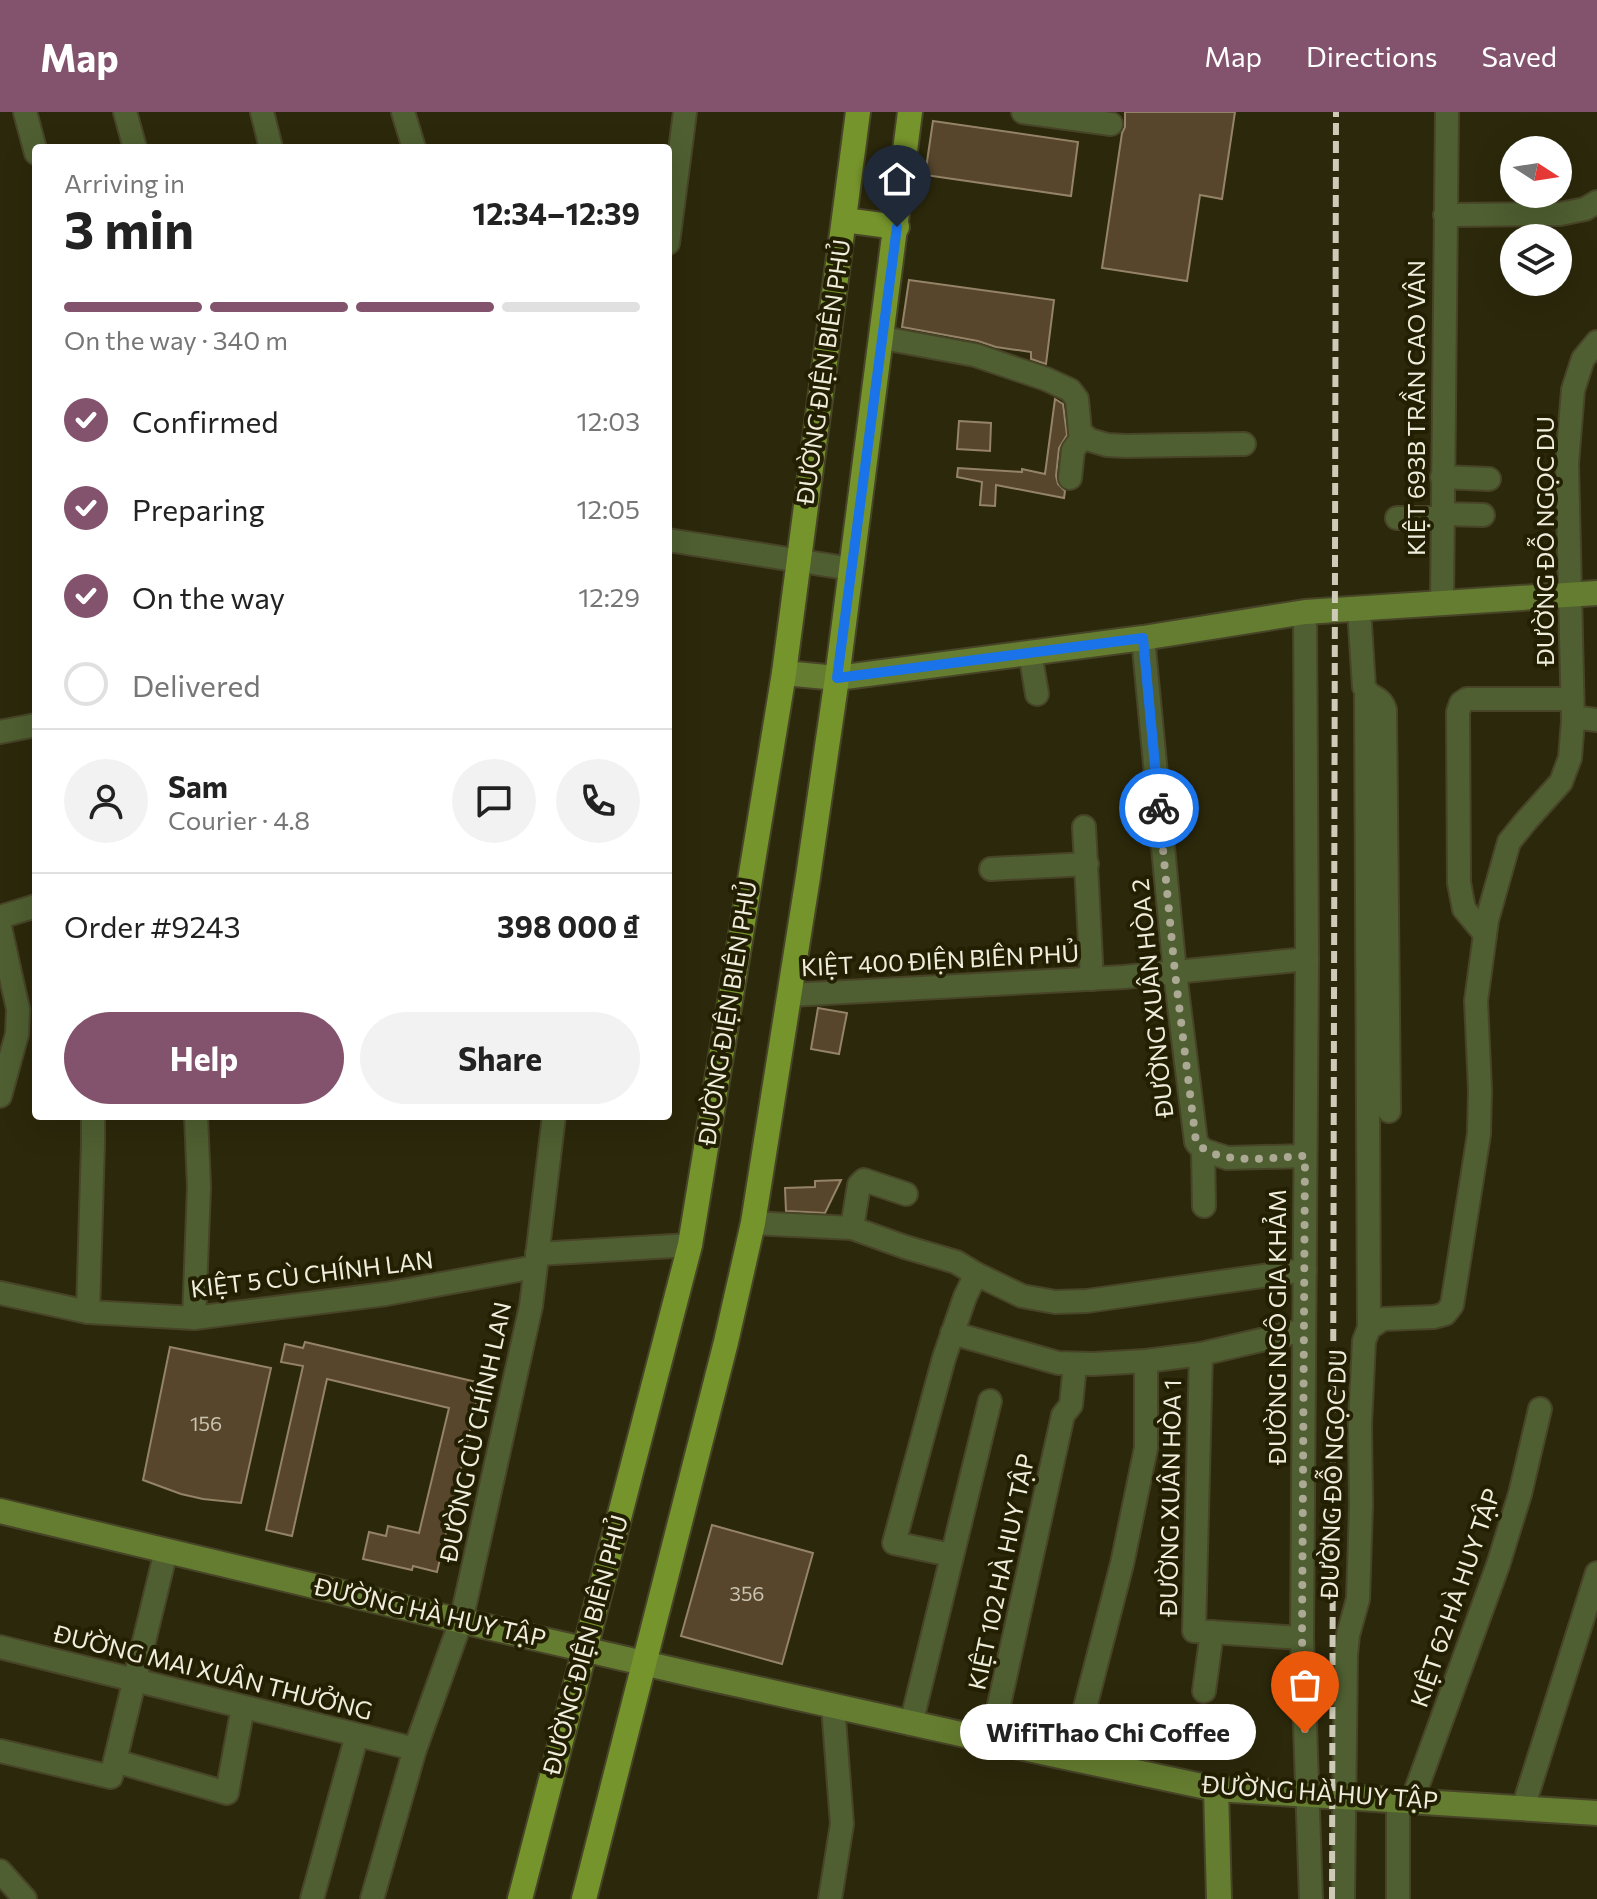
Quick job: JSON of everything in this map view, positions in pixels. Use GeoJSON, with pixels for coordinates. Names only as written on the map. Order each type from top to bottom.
{"type":"FeatureCollection","features":[{"type":"Feature","properties":{"kind":"main road","name":"ĐƯỜNG ĐIỆN BIÊN PHỦ"},"geometry":{"type":"LineString","coordinates":[[520,1899],[690,1245],[784,673],[858,112]]}},
{"type":"Feature","properties":{"kind":"main road"},"geometry":{"type":"LineString","coordinates":[[584,1899],[726,1342],[753,1223],[837,678],[910,112]]}},
{"type":"Feature","properties":{"kind":"main road"},"geometry":{"type":"LineString","coordinates":[[844,220],[897,227]]}},
{"type":"Feature","properties":{"kind":"street"},"geometry":{"type":"LineString","coordinates":[[25,112],[34,144]]}},
{"type":"Feature","properties":{"kind":"street"},"geometry":{"type":"LineString","coordinates":[[125,112],[134,144]]}},
{"type":"Feature","properties":{"kind":"street"},"geometry":{"type":"LineString","coordinates":[[262,112],[270,144]]}},
{"type":"Feature","properties":{"kind":"street"},"geometry":{"type":"LineString","coordinates":[[403,112],[413,144]]}},
{"type":"Feature","properties":{"kind":"street"},"geometry":{"type":"LineString","coordinates":[[672,212],[685,112]]}},
{"type":"Feature","properties":{"kind":"street"},"geometry":{"type":"LineString","coordinates":[[1023,112],[1111,124]]}},
{"type":"Feature","properties":{"kind":"street","name":"KIỆT 693B TRẦN CAO VÂN"},"geometry":{"type":"LineString","coordinates":[[1442,602],[1447,112]]}},
{"type":"Feature","properties":{"kind":"street"},"geometry":{"type":"LineString","coordinates":[[1445,215],[1560,214],[1585,209],[1597,202]]}},
{"type":"Feature","properties":{"kind":"street"},"geometry":{"type":"LineString","coordinates":[[883,338],[958,350],[992,359],[1070,390],[1077,399],[1083,436],[1099,443],[1126,446],[1244,444]]}},
{"type":"Feature","properties":{"kind":"street","name":"ĐƯỜNG ĐỖ NGỌC DU"},"geometry":{"type":"LineString","coordinates":[[1343,1899],[1346,1655],[1358,1599],[1364,1341],[1369,1328],[1383,1319],[1434,1317],[1445,1314],[1452,1305],[1479,1134],[1476,1001],[1487,920],[1509,842],[1561,782],[1570,758],[1572,708],[1567,464],[1573,390],[1583,359],[1597,342]]}},
{"type":"Feature","properties":{"kind":"street"},"geometry":{"type":"LineString","coordinates":[[1070,478],[1073,450],[1083,436]]}},
{"type":"Feature","properties":{"kind":"street"},"geometry":{"type":"LineString","coordinates":[[1442,477],[1489,479]]}},
{"type":"Feature","properties":{"kind":"street"},"geometry":{"type":"LineString","coordinates":[[1397,518],[1483,515]]}},
{"type":"Feature","properties":{"kind":"street"},"geometry":{"type":"LineString","coordinates":[[672,541],[852,569]]}},
{"type":"Feature","properties":{"kind":"street"},"geometry":{"type":"LineString","coordinates":[[784,673],[837,678],[1143,638],[1305,612],[1597,593]]}},
{"type":"Feature","properties":{"kind":"street"},"geometry":{"type":"LineString","coordinates":[[1359,609],[1366,692],[1369,1328]]}},
{"type":"Feature","properties":{"kind":"street","name":"ĐƯỜNG NGÔ GIA KHẢM"},"geometry":{"type":"LineString","coordinates":[[1305,612],[1307,959],[1302,1638],[1311,1899]]}},
{"type":"Feature","properties":{"kind":"street","name":"ĐƯỜNG XUÂN HÒA 2"},"geometry":{"type":"LineString","coordinates":[[1143,638],[1175,973],[1196,1142],[1203,1150],[1204,1206]]}},
{"type":"Feature","properties":{"kind":"street"},"geometry":{"type":"LineString","coordinates":[[1030,652],[1037,694]]}},
{"type":"Feature","properties":{"kind":"street"},"geometry":{"type":"LineString","coordinates":[[1366,692],[1382,701],[1385,710],[1389,1111]]}},
{"type":"Feature","properties":{"kind":"street","name":"ĐƯỜNG ĐỖ NGỌC DU"},"geometry":{"type":"LineString","coordinates":[[1485,934],[1464,909],[1459,883],[1458,712],[1461,703],[1467,699],[1572,708]]}},
{"type":"Feature","properties":{"kind":"street"},"geometry":{"type":"LineString","coordinates":[[1572,708],[1597,720]]}},
{"type":"Feature","properties":{"kind":"street"},"geometry":{"type":"LineString","coordinates":[[0,732],[32,726]]}},
{"type":"Feature","properties":{"kind":"street","name":"KIỆT 400 ĐIỆN BIÊN PHỦ"},"geometry":{"type":"LineString","coordinates":[[1084,827],[1092,979]]}},
{"type":"Feature","properties":{"kind":"street"},"geometry":{"type":"LineString","coordinates":[[991,869],[1087,864]]}},
{"type":"Feature","properties":{"kind":"street"},"geometry":{"type":"LineString","coordinates":[[0,917],[32,907]]}},
{"type":"Feature","properties":{"kind":"street"},"geometry":{"type":"LineString","coordinates":[[0,927],[18,1009],[17,1034],[0,1096]]}},
{"type":"Feature","properties":{"kind":"street","name":"KIỆT 400 ĐIỆN BIÊN PHỦ"},"geometry":{"type":"LineString","coordinates":[[790,995],[1092,979],[1307,959]]}},
{"type":"Feature","properties":{"kind":"street"},"geometry":{"type":"LineString","coordinates":[[88,1312],[93,1120]]}},
{"type":"Feature","properties":{"kind":"street"},"geometry":{"type":"LineString","coordinates":[[194,1318],[199,1187],[196,1120]]}},
{"type":"Feature","properties":{"kind":"street","name":"ĐƯỜNG CÙ CHÍNH LAN"},"geometry":{"type":"LineString","coordinates":[[372,1899],[415,1749],[461,1621],[531,1306],[554,1120]]}},
{"type":"Feature","properties":{"kind":"street"},"geometry":{"type":"LineString","coordinates":[[1203,1150],[1227,1158],[1305,1156]]}},
{"type":"Feature","properties":{"kind":"street"},"geometry":{"type":"LineString","coordinates":[[852,1228],[859,1185],[864,1180],[906,1194]]}},
{"type":"Feature","properties":{"kind":"street"},"geometry":{"type":"LineString","coordinates":[[753,1223],[852,1228],[956,1262],[1022,1296],[1055,1302],[1087,1301],[1305,1270]]}},
{"type":"Feature","properties":{"kind":"street"},"geometry":{"type":"LineString","coordinates":[[536,1260],[690,1245]]}},
{"type":"Feature","properties":{"kind":"street","name":"KIỆT 5 CÙ CHÍNH LAN"},"geometry":{"type":"LineString","coordinates":[[0,1293],[88,1312],[194,1318],[386,1294],[536,1260]]}},
{"type":"Feature","properties":{"kind":"street"},"geometry":{"type":"LineString","coordinates":[[951,1555],[894,1543],[944,1358],[976,1274]]}},
{"type":"Feature","properties":{"kind":"street"},"geometry":{"type":"LineString","coordinates":[[952,1333],[1058,1363],[1075,1364],[1146,1361],[1201,1354],[1304,1330]]}},
{"type":"Feature","properties":{"kind":"street","name":"ĐƯỜNG XUÂN HÒA 1"},"geometry":{"type":"LineString","coordinates":[[1201,1354],[1194,1631],[1302,1638]]}},
{"type":"Feature","properties":{"kind":"street"},"geometry":{"type":"LineString","coordinates":[[1072,1758],[1122,1564],[1146,1448],[1146,1361]]}},
{"type":"Feature","properties":{"kind":"street","name":"KIỆT 102 HÀ HUY TẬP"},"geometry":{"type":"LineString","coordinates":[[991,1741],[1063,1415],[1071,1405],[1075,1364]]}},
{"type":"Feature","properties":{"kind":"street"},"geometry":{"type":"LineString","coordinates":[[911,1724],[990,1401]]}},
{"type":"Feature","properties":{"kind":"street","name":"KIỆT 62 HÀ HUY TẬP"},"geometry":{"type":"LineString","coordinates":[[1405,1800],[1498,1565],[1520,1494],[1540,1409]]}},
{"type":"Feature","properties":{"kind":"street","name":"ĐƯỜNG HÀ HUY TẬP"},"geometry":{"type":"LineString","coordinates":[[0,1511],[911,1724],[1216,1789],[1597,1813]]}},
{"type":"Feature","properties":{"kind":"street"},"geometry":{"type":"LineString","coordinates":[[0,1751],[111,1777],[166,1551]]}},
{"type":"Feature","properties":{"kind":"street"},"geometry":{"type":"LineString","coordinates":[[1523,1808],[1597,1573]]}},
{"type":"Feature","properties":{"kind":"street"},"geometry":{"type":"LineString","coordinates":[[1204,1691],[1212,1632]]}},
{"type":"Feature","properties":{"kind":"street","name":"ĐƯỜNG MAI XUÂN THƯỞNG"},"geometry":{"type":"LineString","coordinates":[[0,1647],[415,1749]]}},
{"type":"Feature","properties":{"kind":"street"},"geometry":{"type":"LineString","coordinates":[[830,1899],[842,1824],[833,1706]]}},
{"type":"Feature","properties":{"kind":"street"},"geometry":{"type":"LineString","coordinates":[[115,1761],[227,1793],[243,1707]]}},
{"type":"Feature","properties":{"kind":"street"},"geometry":{"type":"LineString","coordinates":[[312,1899],[357,1735]]}},
{"type":"Feature","properties":{"kind":"street"},"geometry":{"type":"LineString","coordinates":[[1216,1789],[1219,1899]]}},
{"type":"Feature","properties":{"kind":"street"},"geometry":{"type":"LineString","coordinates":[[1398,1899],[1405,1800]]}},
{"type":"Feature","properties":{"kind":"street"},"geometry":{"type":"LineString","coordinates":[[0,1871],[25,1899]]}},
{"type":"Feature","properties":{"kind":"building"},"geometry":{"type":"Polygon","coordinates":[[[1125,112],[1235,112],[1222,199],[1200,195],[1187,281],[1102,268],[1125,112]]]}},
{"type":"Feature","properties":{"kind":"building"},"geometry":{"type":"Polygon","coordinates":[[[933,121],[1078,142],[1071,196],[925,175],[933,121]]]}},
{"type":"Feature","properties":{"kind":"building"},"geometry":{"type":"Polygon","coordinates":[[[909,280],[1054,300],[1046,364],[1031,359],[1031,352],[902,327],[909,280]]]}},
{"type":"Feature","properties":{"kind":"building"},"geometry":{"type":"Polygon","coordinates":[[[1055,399],[1063,404],[1067,435],[1059,448],[1056,476],[1058,484],[1065,491],[1064,498],[996,485],[995,506],[980,505],[982,482],[957,477],[958,468],[1022,472],[1022,469],[1045,474],[1055,399]]]}},
{"type":"Feature","properties":{"kind":"building"},"geometry":{"type":"Polygon","coordinates":[[[959,421],[991,423],[990,451],[957,449],[959,421]]]}},
{"type":"Feature","properties":{"kind":"building"},"geometry":{"type":"Polygon","coordinates":[[[818,1008],[847,1013],[839,1054],[811,1049],[818,1008]]]}},
{"type":"Feature","properties":{"kind":"building"},"geometry":{"type":"Polygon","coordinates":[[[841,1180],[825,1213],[786,1211],[785,1188],[815,1187],[815,1181],[841,1180]]]}},
{"type":"Feature","properties":{"kind":"building"},"geometry":{"type":"Polygon","coordinates":[[[305,1342],[481,1383],[437,1572],[363,1559],[369,1532],[386,1536],[388,1526],[419,1533],[449,1408],[327,1379],[292,1536],[266,1530],[303,1366],[281,1362],[285,1344],[303,1348],[305,1342]]]}},
{"type":"Feature","properties":{"kind":"building"},"geometry":{"type":"Polygon","coordinates":[[[170,1347],[271,1368],[241,1503],[181,1494],[143,1480],[170,1347]]]}},
{"type":"Feature","properties":{"kind":"building"},"geometry":{"type":"Polygon","coordinates":[[[712,1525],[813,1553],[782,1664],[681,1636],[712,1525]]]}},
{"type":"Feature","properties":{"kind":"railway"},"geometry":{"type":"LineString","coordinates":[[1332,1899],[1336,112]]}},
{"type":"Feature","properties":{"kind":"way so far"},"geometry":{"type":"LineString","coordinates":[[1159,808],[1196,1142],[1203,1150],[1227,1158],[1305,1156],[1302,1638],[1305,1733]]}},
{"type":"Feature","properties":{"kind":"place","name":"WifiThao Chi Coffee"},"geometry":{"type":"Point","coordinates":[1305,1733]}},
{"type":"Feature","properties":{"kind":"route"},"geometry":{"type":"LineString","coordinates":[[897,227],[837,678],[1143,638],[1159,808]]}}]}
